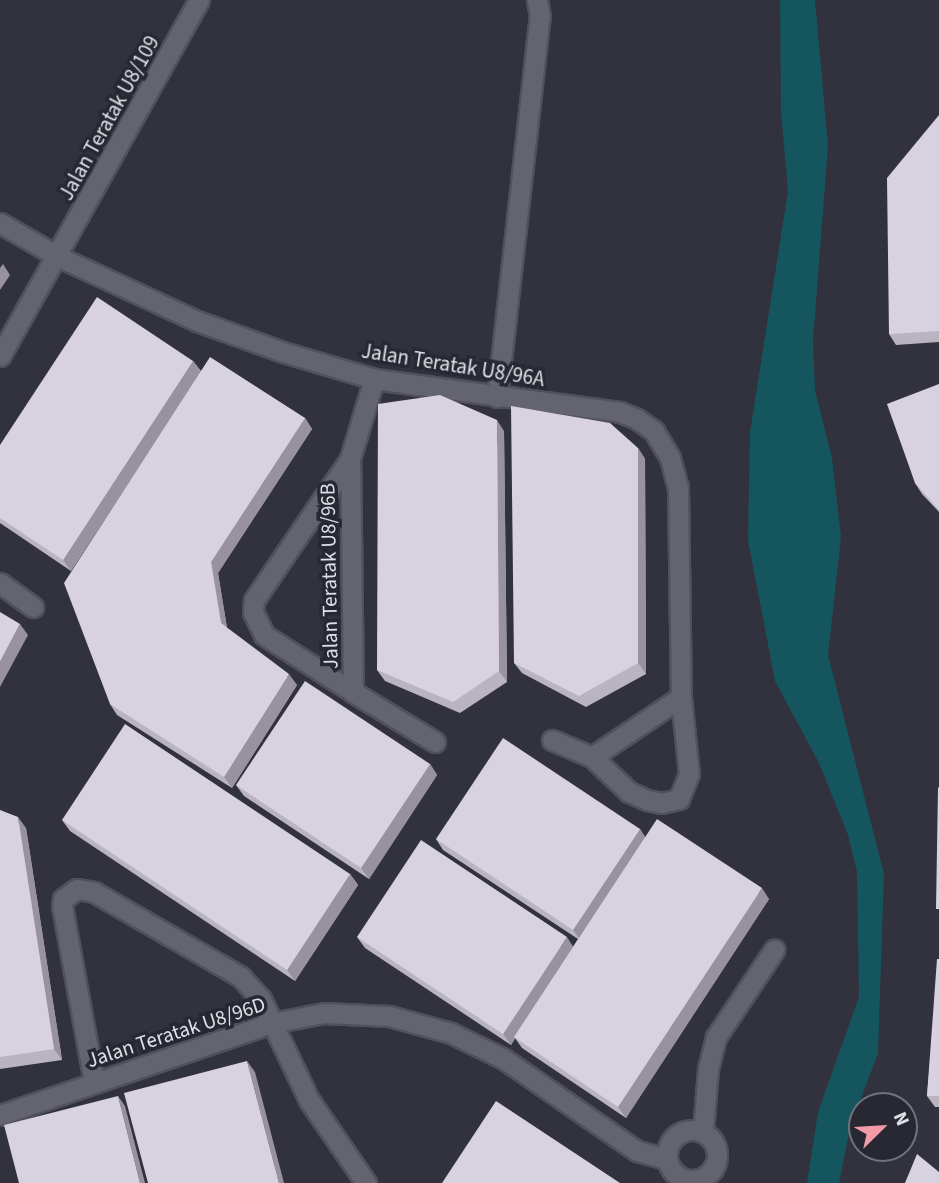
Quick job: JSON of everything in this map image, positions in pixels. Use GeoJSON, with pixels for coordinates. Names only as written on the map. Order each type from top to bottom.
{"type":"FeatureCollection","features":[{"type":"Feature","properties":{"kind":"street","name":"Jalan Teratak U8/109"},"geometry":{"type":"LineString","coordinates":[[0,356],[59,257],[199,0]]}},
{"type":"Feature","properties":{"kind":"street"},"geometry":{"type":"LineString","coordinates":[[497,397],[540,16],[537,0]]}},
{"type":"Feature","properties":{"kind":"street","name":"Jalan Teratak U8/96A"},"geometry":{"type":"LineString","coordinates":[[0,223],[59,257],[197,321],[374,379],[620,412],[654,432],[670,458],[678,487],[681,697],[689,775],[679,799],[661,803],[629,792],[592,758],[552,740]]}},
{"type":"Feature","properties":{"kind":"street","name":"Jalan Teratak U8/96B"},"geometry":{"type":"LineString","coordinates":[[353,692],[350,459],[374,379]]}},
{"type":"Feature","properties":{"kind":"street","name":"Jalan Teratak U8/96B"},"geometry":{"type":"LineString","coordinates":[[350,459],[254,600],[253,612],[264,635],[435,742]]}},
{"type":"Feature","properties":{"kind":"street"},"geometry":{"type":"LineString","coordinates":[[0,583],[33,607]]}},
{"type":"Feature","properties":{"kind":"street"},"geometry":{"type":"LineString","coordinates":[[592,758],[681,697]]}},
{"type":"Feature","properties":{"kind":"street"},"geometry":{"type":"LineString","coordinates":[[94,1082],[62,906],[63,899],[77,889],[94,892],[241,977],[261,999],[309,1100],[366,1183]]}},
{"type":"Feature","properties":{"kind":"street"},"geometry":{"type":"LineString","coordinates":[[703,1132],[677,1135],[667,1159],[680,1178],[695,1181],[710,1174],[718,1151],[703,1132],[708,1069],[716,1037],[774,950]]}},
{"type":"Feature","properties":{"kind":"street","name":"Jalan Teratak U8/96D"},"geometry":{"type":"LineString","coordinates":[[0,1115],[272,1023],[324,1013],[388,1016],[451,1033],[504,1059],[637,1151],[667,1159]]}},
{"type":"Feature","properties":{"kind":"water"},"geometry":{"type":"Polygon","coordinates":[[[780,0],[815,0],[828,146],[813,341],[815,391],[832,458],[841,537],[828,655],[884,874],[878,1053],[863,1092],[848,1092],[848,1138],[839,1183],[807,1183],[818,1112],[859,997],[857,872],[848,835],[819,763],[775,681],[748,540],[750,432],[788,191],[781,112],[780,0]]]}},
{"type":"Feature","properties":{"kind":"building"},"geometry":{"type":"Polygon","coordinates":[[[939,115],[939,331],[889,334],[887,178],[939,115]]]}},
{"type":"Feature","properties":{"kind":"building"},"geometry":{"type":"Polygon","coordinates":[[[97,297],[193,361],[63,560],[0,518],[0,445],[97,297]]]}},
{"type":"Feature","properties":{"kind":"building"},"geometry":{"type":"Polygon","coordinates":[[[210,357],[305,418],[211,562],[221,623],[289,674],[224,777],[110,704],[64,583],[210,357]]]}},
{"type":"Feature","properties":{"kind":"building"},"geometry":{"type":"Polygon","coordinates":[[[939,384],[939,510],[915,483],[887,404],[939,384]]]}},
{"type":"Feature","properties":{"kind":"building"},"geometry":{"type":"Polygon","coordinates":[[[440,395],[497,420],[499,671],[453,702],[377,670],[378,404],[440,395]]]}},
{"type":"Feature","properties":{"kind":"building"},"geometry":{"type":"Polygon","coordinates":[[[511,406],[610,423],[638,448],[638,663],[579,696],[514,663],[511,406]]]}},
{"type":"Feature","properties":{"kind":"building"},"geometry":{"type":"Polygon","coordinates":[[[0,612],[20,624],[0,662],[0,612]]]}},
{"type":"Feature","properties":{"kind":"building"},"geometry":{"type":"Polygon","coordinates":[[[305,681],[430,764],[361,868],[236,785],[305,681]]]}},
{"type":"Feature","properties":{"kind":"building"},"geometry":{"type":"Polygon","coordinates":[[[125,724],[350,874],[287,970],[62,820],[125,724]]]}},
{"type":"Feature","properties":{"kind":"building"},"geometry":{"type":"Polygon","coordinates":[[[503,738],[640,829],[573,930],[436,839],[503,738]]]}},
{"type":"Feature","properties":{"kind":"building"},"geometry":{"type":"Polygon","coordinates":[[[938,788],[939,909],[936,909],[938,788]]]}},
{"type":"Feature","properties":{"kind":"building"},"geometry":{"type":"Polygon","coordinates":[[[0,810],[18,817],[54,1049],[0,1057],[0,810]]]}},
{"type":"Feature","properties":{"kind":"building"},"geometry":{"type":"Polygon","coordinates":[[[657,819],[762,888],[618,1107],[514,1037],[657,819]]]}},
{"type":"Feature","properties":{"kind":"building"},"geometry":{"type":"Polygon","coordinates":[[[421,840],[567,937],[503,1034],[357,937],[421,840]]]}},
{"type":"Feature","properties":{"kind":"building"},"geometry":{"type":"Polygon","coordinates":[[[937,959],[939,1096],[927,1096],[937,959]]]}},
{"type":"Feature","properties":{"kind":"building"},"geometry":{"type":"Polygon","coordinates":[[[247,1061],[279,1183],[148,1183],[124,1093],[247,1061]]]}},
{"type":"Feature","properties":{"kind":"building"},"geometry":{"type":"Polygon","coordinates":[[[118,1096],[140,1183],[19,1183],[4,1125],[118,1096]]]}},
{"type":"Feature","properties":{"kind":"building"},"geometry":{"type":"Polygon","coordinates":[[[496,1101],[620,1183],[442,1183],[496,1101]]]}},
{"type":"Feature","properties":{"kind":"building"},"geometry":{"type":"Polygon","coordinates":[[[918,1155],[939,1172],[939,1183],[905,1183],[914,1162],[918,1162],[918,1155]]]}}]}
